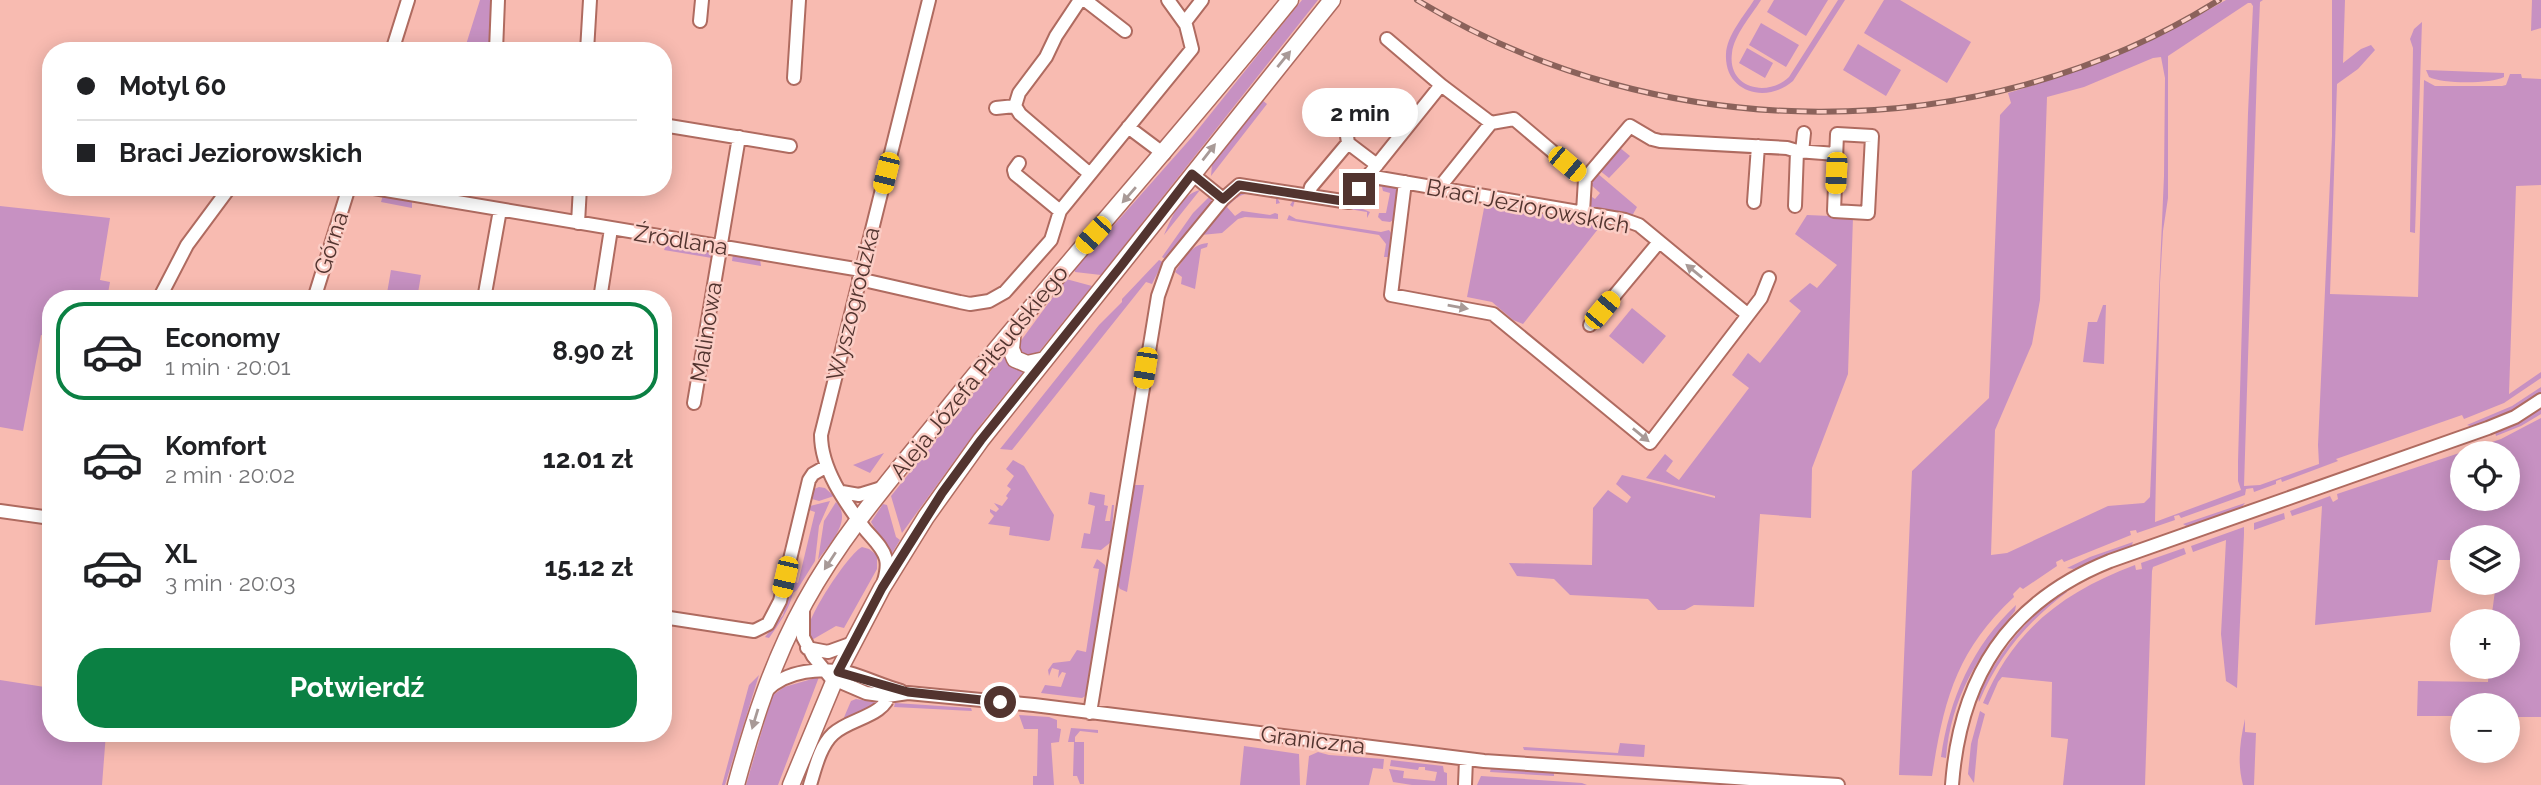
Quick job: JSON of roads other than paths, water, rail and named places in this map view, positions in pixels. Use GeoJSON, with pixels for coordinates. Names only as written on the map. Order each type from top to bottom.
{"type":"FeatureCollection","features":[{"type":"Feature","properties":{"kind":"main road","name":"Aleja Józefa Piłsudskiego"},"geometry":{"type":"LineString","coordinates":[[859,520],[1013,329],[1164,154],[1290,0]]}},
{"type":"Feature","properties":{"kind":"main road","name":"Aleja Józefa Piłsudskiego"},"geometry":{"type":"LineString","coordinates":[[882,588],[942,493],[981,440],[1332,0]]}},
{"type":"Feature","properties":{"kind":"main road"},"geometry":{"type":"LineString","coordinates":[[1013,329],[1014,359],[1027,365],[1045,360]]}},
{"type":"Feature","properties":{"kind":"main road"},"geometry":{"type":"LineString","coordinates":[[736,785],[763,694],[781,649],[804,603],[859,520]]}},
{"type":"Feature","properties":{"kind":"main road","name":"Wyszogrodzka"},"geometry":{"type":"LineString","coordinates":[[791,785],[832,674],[853,643],[882,588]]}},
{"type":"Feature","properties":{"kind":"street"},"geometry":{"type":"LineString","coordinates":[[395,42],[408,0]]}},
{"type":"Feature","properties":{"kind":"street"},"geometry":{"type":"LineString","coordinates":[[496,42],[498,0]]}},
{"type":"Feature","properties":{"kind":"street"},"geometry":{"type":"LineString","coordinates":[[588,42],[590,0]]}},
{"type":"Feature","properties":{"kind":"street"},"geometry":{"type":"LineString","coordinates":[[700,21],[702,0]]}},
{"type":"Feature","properties":{"kind":"street"},"geometry":{"type":"LineString","coordinates":[[794,78],[799,0]]}},
{"type":"Feature","properties":{"kind":"street","name":"Wyszogrodzka"},"geometry":{"type":"LineString","coordinates":[[882,588],[887,565],[884,555],[827,467],[823,459],[821,435],[929,0]]}},
{"type":"Feature","properties":{"kind":"street"},"geometry":{"type":"LineString","coordinates":[[1090,174],[1020,114],[1015,106],[1019,93],[1046,57],[1056,36],[1082,0],[1125,31]]}},
{"type":"Feature","properties":{"kind":"street"},"geometry":{"type":"LineString","coordinates":[[1168,0],[1185,22],[1202,0]]}},
{"type":"Feature","properties":{"kind":"street","name":"Źródlana"},"geometry":{"type":"LineString","coordinates":[[420,196],[720,246],[860,275],[970,304],[996,299],[1010,288],[1051,240],[1060,211],[1192,49],[1185,22]]}},
{"type":"Feature","properties":{"kind":"street"},"geometry":{"type":"LineString","coordinates":[[1387,39],[1490,123]]}},
{"type":"Feature","properties":{"kind":"street"},"geometry":{"type":"LineString","coordinates":[[1090,713],[1158,296],[1169,265],[1223,199],[1239,185],[1349,202],[1441,85]]}},
{"type":"Feature","properties":{"kind":"street"},"geometry":{"type":"LineString","coordinates":[[996,108],[1015,106]]}},
{"type":"Feature","properties":{"kind":"street"},"geometry":{"type":"LineString","coordinates":[[1326,115],[1346,129],[1348,143],[1377,165]]}},
{"type":"Feature","properties":{"kind":"street"},"geometry":{"type":"LineString","coordinates":[[1439,188],[1490,123],[1514,119],[1585,179]]}},
{"type":"Feature","properties":{"kind":"street"},"geometry":{"type":"LineString","coordinates":[[672,126],[790,146]]}},
{"type":"Feature","properties":{"kind":"street"},"geometry":{"type":"LineString","coordinates":[[1583,212],[1585,179],[1630,126],[1660,141],[1787,148],[1800,152],[1836,154]]}},
{"type":"Feature","properties":{"kind":"street"},"geometry":{"type":"LineString","coordinates":[[1128,127],[1164,154]]}},
{"type":"Feature","properties":{"kind":"street"},"geometry":{"type":"LineString","coordinates":[[1795,206],[1804,133]]}},
{"type":"Feature","properties":{"kind":"street"},"geometry":{"type":"LineString","coordinates":[[1837,134],[1872,136],[1868,213],[1834,211],[1836,154],[1837,134]]}},
{"type":"Feature","properties":{"kind":"street","name":"Malinowa"},"geometry":{"type":"LineString","coordinates":[[694,403],[738,137]]}},
{"type":"Feature","properties":{"kind":"street"},"geometry":{"type":"LineString","coordinates":[[1309,195],[1311,187],[1348,143]]}},
{"type":"Feature","properties":{"kind":"street"},"geometry":{"type":"LineString","coordinates":[[1754,202],[1758,146]]}},
{"type":"Feature","properties":{"kind":"street"},"geometry":{"type":"LineString","coordinates":[[1018,163],[1015,174],[1060,211]]}},
{"type":"Feature","properties":{"kind":"street"},"geometry":{"type":"LineString","coordinates":[[1192,174],[1223,199]]}},
{"type":"Feature","properties":{"kind":"street","name":"Braci Jeziorowskich"},"geometry":{"type":"LineString","coordinates":[[1368,176],[1405,182],[1625,219],[1639,225],[1747,314],[1650,443],[1493,314],[1391,295],[1405,182]]}},
{"type":"Feature","properties":{"kind":"street"},"geometry":{"type":"LineString","coordinates":[[164,290],[187,245],[223,196]]}},
{"type":"Feature","properties":{"kind":"street","name":"Górna"},"geometry":{"type":"LineString","coordinates":[[317,290],[346,196]]}},
{"type":"Feature","properties":{"kind":"street"},"geometry":{"type":"LineString","coordinates":[[578,222],[579,196]]}},
{"type":"Feature","properties":{"kind":"street"},"geometry":{"type":"LineString","coordinates":[[486,290],[500,210]]}},
{"type":"Feature","properties":{"kind":"street"},"geometry":{"type":"LineString","coordinates":[[601,290],[611,229]]}},
{"type":"Feature","properties":{"kind":"street"},"geometry":{"type":"LineString","coordinates":[[1590,325],[1659,242]]}},
{"type":"Feature","properties":{"kind":"street"},"geometry":{"type":"LineString","coordinates":[[1747,314],[1761,298],[1769,278]]}},
{"type":"Feature","properties":{"kind":"street"},"geometry":{"type":"LineString","coordinates":[[1952,785],[1956,747],[1965,711],[1982,669],[2012,625],[2027,609],[2057,586],[2110,561],[2488,428],[2515,417],[2541,400]]}},
{"type":"Feature","properties":{"kind":"street"},"geometry":{"type":"LineString","coordinates":[[672,618],[754,631],[768,624],[780,601],[809,481],[813,474],[827,467]]}},
{"type":"Feature","properties":{"kind":"street"},"geometry":{"type":"LineString","coordinates":[[842,492],[866,494],[886,487]]}},
{"type":"Feature","properties":{"kind":"street"},"geometry":{"type":"LineString","coordinates":[[0,510],[42,514]]}},
{"type":"Feature","properties":{"kind":"street"},"geometry":{"type":"LineString","coordinates":[[804,603],[802,630],[807,648],[832,674]]}},
{"type":"Feature","properties":{"kind":"street"},"geometry":{"type":"LineString","coordinates":[[807,648],[828,652],[853,643]]}},
{"type":"Feature","properties":{"kind":"street"},"geometry":{"type":"LineString","coordinates":[[763,694],[782,679],[806,672],[832,674]]}},
{"type":"Feature","properties":{"kind":"street","name":"Graniczna"},"geometry":{"type":"LineString","coordinates":[[832,674],[890,692],[1090,713],[1466,759],[1838,785]]}},
{"type":"Feature","properties":{"kind":"street"},"geometry":{"type":"LineString","coordinates":[[810,785],[829,738],[840,729],[880,708],[887,701],[890,692]]}},
{"type":"Feature","properties":{"kind":"street"},"geometry":{"type":"LineString","coordinates":[[1465,785],[1466,759]]}},
{"type":"Feature","properties":{"kind":"railway"},"geometry":{"type":"LineString","coordinates":[[1417,0],[1511,48],[1610,83],[1713,104],[1818,112],[1923,105],[2026,84],[2126,49],[2219,0]]}}]}
